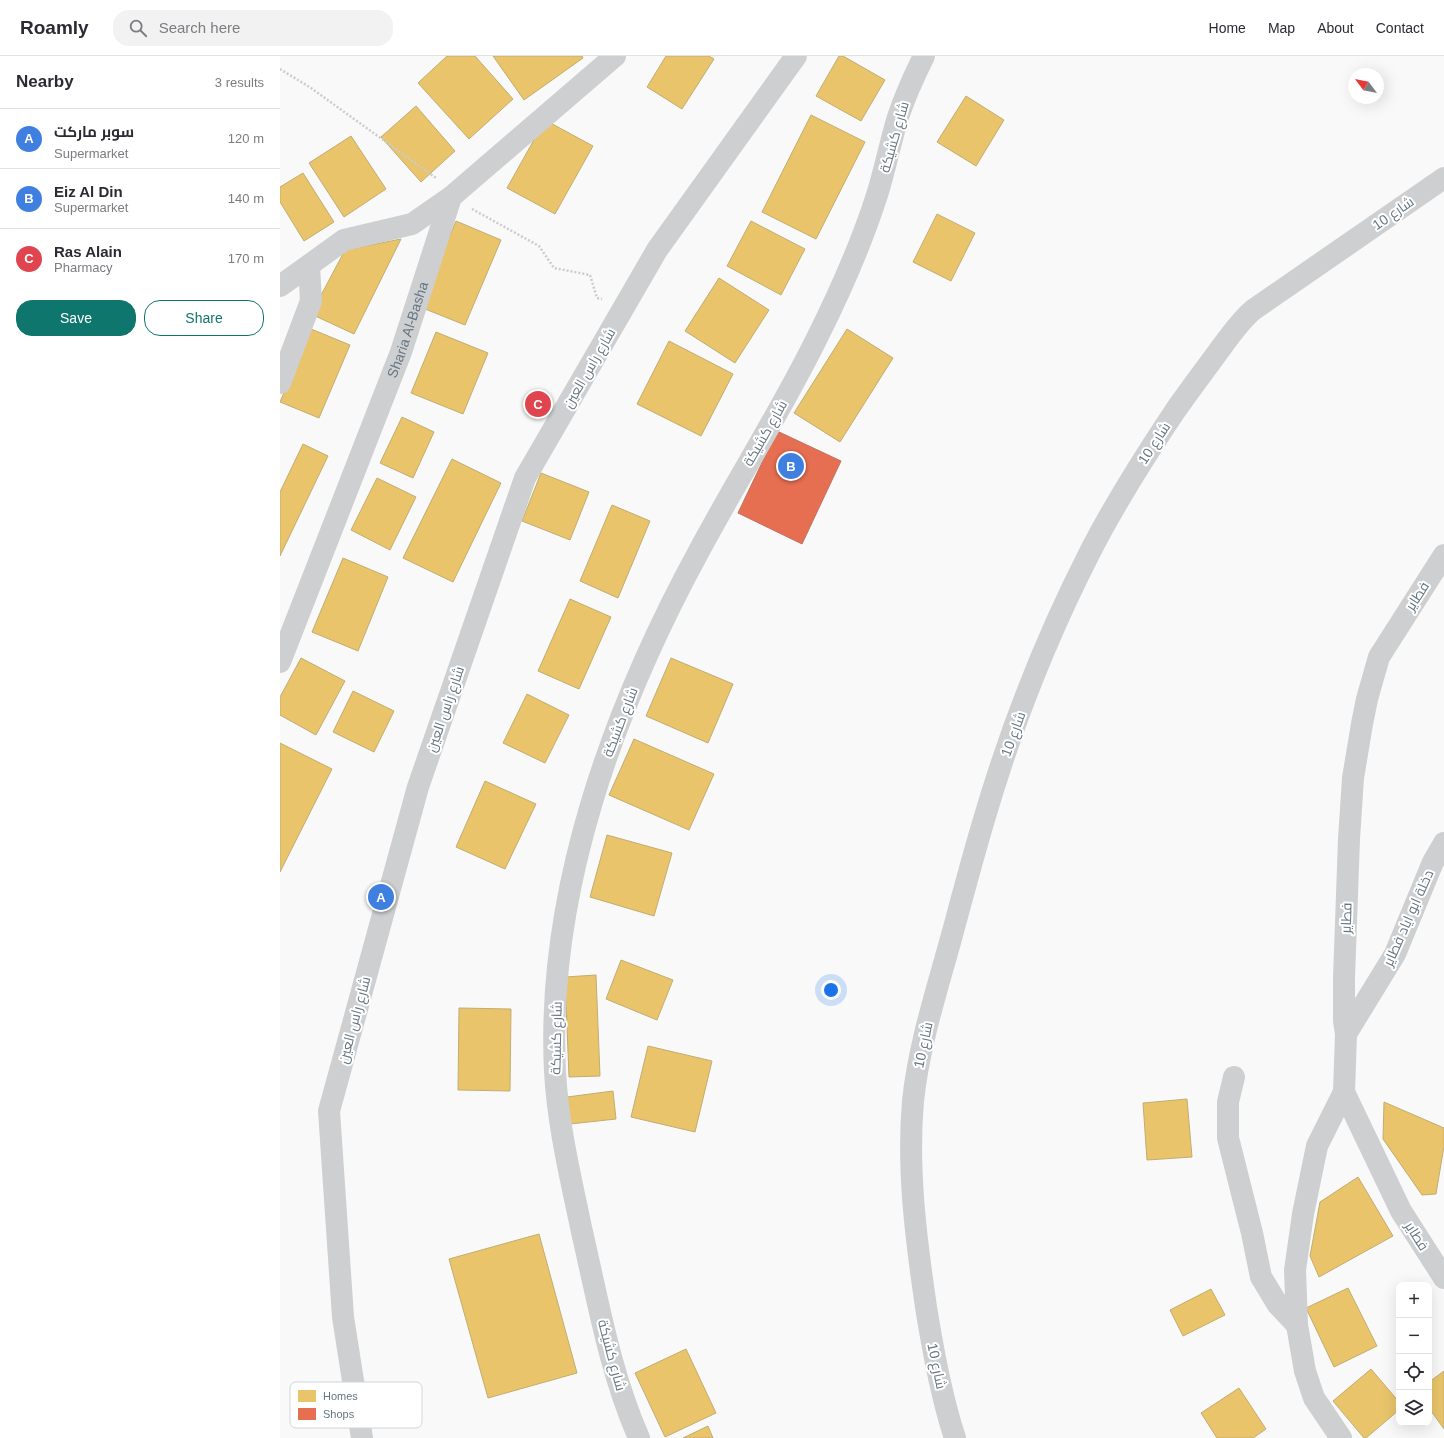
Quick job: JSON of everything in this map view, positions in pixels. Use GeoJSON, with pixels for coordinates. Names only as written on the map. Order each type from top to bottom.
{"type":"FeatureCollection","features":[{"type":"Feature","properties":{"kind":"street"},"geometry":{"type":"LineString","coordinates":[[280,286],[344,240],[412,224],[451,197],[615,56]]}},
{"type":"Feature","properties":{"kind":"street","name":"شارع راس العين"},"geometry":{"type":"LineString","coordinates":[[353,1382],[343,1316],[329,1111],[418,787],[526,478],[657,250],[796,56]]}},
{"type":"Feature","properties":{"kind":"street","name":"شارع كشيكة"},"geometry":{"type":"LineString","coordinates":[[638,1438],[610,1355],[564,1150],[558,1111],[555,1072],[555,1014],[560,954],[571,888],[582,836],[599,779],[624,709],[659,629],[682,583],[706,537],[788,394],[815,342],[851,266],[878,192],[898,120],[909,88],[924,56]]}},
{"type":"Feature","properties":{"kind":"street","name":"شارع 10"},"geometry":{"type":"LineString","coordinates":[[955,1438],[942,1388],[930,1330],[918,1252],[912,1182],[911,1128],[913,1104],[920,1055],[928,1021],[971,863],[995,784],[1029,690],[1070,593],[1091,550],[1119,499],[1152,446],[1189,392],[1241,322],[1253,310],[1444,178]]}},
{"type":"Feature","properties":{"kind":"street","name":"Sharia Al-Basha"},"geometry":{"type":"LineString","coordinates":[[280,662],[401,352],[451,197]]}},
{"type":"Feature","properties":{"kind":"street"},"geometry":{"type":"LineString","coordinates":[[280,383],[311,301],[309,266]]}},
{"type":"Feature","properties":{"kind":"street","name":"فطاير"},"geometry":{"type":"LineString","coordinates":[[1444,555],[1379,657],[1367,699],[1353,778],[1344,978],[1344,1021],[1346,1034],[1344,1092],[1401,1211],[1444,1278]]}},
{"type":"Feature","properties":{"kind":"street","name":"دخلة ابو اياد فطاير"},"geometry":{"type":"LineString","coordinates":[[1346,1034],[1394,954],[1433,862],[1444,843]]}},
{"type":"Feature","properties":{"kind":"street"},"geometry":{"type":"LineString","coordinates":[[1234,1077],[1228,1102],[1228,1138],[1252,1233],[1261,1277],[1278,1305],[1297,1325]]}},
{"type":"Feature","properties":{"kind":"street"},"geometry":{"type":"LineString","coordinates":[[1340,1438],[1314,1398],[1305,1371],[1297,1325],[1295,1270],[1303,1214],[1317,1146],[1344,1092]]}},
{"type":"Feature","properties":{"kind":"street","name":"شارع راس العين"},"geometry":{"type":"LineString","coordinates":[[360,1428],[362,1438]]}},
{"type":"Feature","properties":{"kind":"building: Homes"},"geometry":{"type":"Polygon","coordinates":[[[447,56],[475,56],[513,99],[469,139],[418,83],[447,56]]]}},
{"type":"Feature","properties":{"kind":"building: Homes"},"geometry":{"type":"Polygon","coordinates":[[[493,56],[582,56],[583,58],[524,100],[493,56]]]}},
{"type":"Feature","properties":{"kind":"building: Homes"},"geometry":{"type":"Polygon","coordinates":[[[666,56],[709,56],[714,59],[682,109],[647,87],[666,56]]]}},
{"type":"Feature","properties":{"kind":"building: Homes"},"geometry":{"type":"Polygon","coordinates":[[[839,56],[843,56],[885,80],[861,121],[816,96],[839,56]]]}},
{"type":"Feature","properties":{"kind":"building: Homes"},"geometry":{"type":"Polygon","coordinates":[[[966,96],[1004,120],[976,166],[937,142],[966,96]]]}},
{"type":"Feature","properties":{"kind":"building: Homes"},"geometry":{"type":"Polygon","coordinates":[[[416,106],[455,151],[421,182],[381,137],[416,106]]]}},
{"type":"Feature","properties":{"kind":"building: Homes"},"geometry":{"type":"Polygon","coordinates":[[[811,115],[865,142],[816,239],[762,212],[811,115]]]}},
{"type":"Feature","properties":{"kind":"building: Homes"},"geometry":{"type":"Polygon","coordinates":[[[545,120],[593,146],[555,214],[507,188],[545,120]]]}},
{"type":"Feature","properties":{"kind":"building: Homes"},"geometry":{"type":"Polygon","coordinates":[[[351,136],[386,189],[344,217],[309,163],[351,136]]]}},
{"type":"Feature","properties":{"kind":"building: Homes"},"geometry":{"type":"Polygon","coordinates":[[[303,173],[334,222],[304,241],[280,202],[280,187],[303,173]]]}},
{"type":"Feature","properties":{"kind":"building: Homes"},"geometry":{"type":"Polygon","coordinates":[[[937,214],[975,233],[951,281],[913,262],[937,214]]]}},
{"type":"Feature","properties":{"kind":"building: Homes"},"geometry":{"type":"Polygon","coordinates":[[[456,221],[501,240],[465,325],[420,307],[456,221]]]}},
{"type":"Feature","properties":{"kind":"building: Homes"},"geometry":{"type":"Polygon","coordinates":[[[751,221],[805,249],[781,295],[727,266],[751,221]]]}},
{"type":"Feature","properties":{"kind":"building: Homes"},"geometry":{"type":"Polygon","coordinates":[[[401,239],[354,334],[311,314],[345,250],[401,239]]]}},
{"type":"Feature","properties":{"kind":"building: Homes"},"geometry":{"type":"Polygon","coordinates":[[[719,278],[769,310],[735,363],[685,331],[719,278]]]}},
{"type":"Feature","properties":{"kind":"building: Homes"},"geometry":{"type":"Polygon","coordinates":[[[311,329],[350,345],[319,418],[280,402],[311,329]]]}},
{"type":"Feature","properties":{"kind":"building: Homes"},"geometry":{"type":"Polygon","coordinates":[[[847,329],[893,358],[840,442],[794,413],[847,329]]]}},
{"type":"Feature","properties":{"kind":"building: Homes"},"geometry":{"type":"Polygon","coordinates":[[[436,332],[488,353],[463,414],[411,393],[436,332]]]}},
{"type":"Feature","properties":{"kind":"building: Homes"},"geometry":{"type":"Polygon","coordinates":[[[669,341],[733,374],[701,436],[637,404],[669,341]]]}},
{"type":"Feature","properties":{"kind":"building: Homes"},"geometry":{"type":"Polygon","coordinates":[[[402,417],[434,432],[413,478],[380,463],[402,417]]]}},
{"type":"Feature","properties":{"kind":"building: Homes"},"geometry":{"type":"Polygon","coordinates":[[[303,444],[328,456],[280,556],[280,492],[303,444]]]}},
{"type":"Feature","properties":{"kind":"building: Homes"},"geometry":{"type":"Polygon","coordinates":[[[452,459],[501,483],[453,582],[403,558],[452,459]]]}},
{"type":"Feature","properties":{"kind":"building: Homes"},"geometry":{"type":"Polygon","coordinates":[[[541,473],[589,492],[570,540],[522,521],[541,473]]]}},
{"type":"Feature","properties":{"kind":"building: Homes"},"geometry":{"type":"Polygon","coordinates":[[[377,478],[416,497],[390,550],[351,530],[377,478]]]}},
{"type":"Feature","properties":{"kind":"building: Homes"},"geometry":{"type":"Polygon","coordinates":[[[612,505],[650,521],[618,598],[580,581],[612,505]]]}},
{"type":"Feature","properties":{"kind":"building: Homes"},"geometry":{"type":"Polygon","coordinates":[[[343,558],[388,577],[358,651],[312,632],[343,558]]]}},
{"type":"Feature","properties":{"kind":"building: Homes"},"geometry":{"type":"Polygon","coordinates":[[[570,599],[611,617],[579,689],[538,671],[570,599]]]}},
{"type":"Feature","properties":{"kind":"building: Homes"},"geometry":{"type":"Polygon","coordinates":[[[301,658],[345,681],[316,735],[280,715],[280,697],[301,658]]]}},
{"type":"Feature","properties":{"kind":"building: Homes"},"geometry":{"type":"Polygon","coordinates":[[[671,658],[733,684],[708,743],[646,716],[671,658]]]}},
{"type":"Feature","properties":{"kind":"building: Homes"},"geometry":{"type":"Polygon","coordinates":[[[353,691],[394,711],[374,752],[333,732],[353,691]]]}},
{"type":"Feature","properties":{"kind":"building: Homes"},"geometry":{"type":"Polygon","coordinates":[[[527,694],[569,715],[545,763],[503,743],[527,694]]]}},
{"type":"Feature","properties":{"kind":"building: Homes"},"geometry":{"type":"Polygon","coordinates":[[[634,739],[714,774],[689,830],[609,795],[634,739]]]}},
{"type":"Feature","properties":{"kind":"building: Homes"},"geometry":{"type":"Polygon","coordinates":[[[280,743],[332,769],[280,872],[280,743]]]}},
{"type":"Feature","properties":{"kind":"building: Homes"},"geometry":{"type":"Polygon","coordinates":[[[485,781],[536,804],[505,869],[456,847],[485,781]]]}},
{"type":"Feature","properties":{"kind":"building: Homes"},"geometry":{"type":"Polygon","coordinates":[[[607,835],[672,853],[654,916],[590,897],[607,835]]]}},
{"type":"Feature","properties":{"kind":"building: Homes"},"geometry":{"type":"Polygon","coordinates":[[[621,960],[673,980],[657,1020],[606,999],[621,960]]]}},
{"type":"Feature","properties":{"kind":"building: Homes"},"geometry":{"type":"Polygon","coordinates":[[[596,975],[600,1076],[569,1077],[565,977],[596,975]]]}},
{"type":"Feature","properties":{"kind":"building: Homes"},"geometry":{"type":"Polygon","coordinates":[[[459,1008],[511,1009],[510,1091],[458,1090],[459,1008]]]}},
{"type":"Feature","properties":{"kind":"building: Homes"},"geometry":{"type":"Polygon","coordinates":[[[648,1046],[712,1061],[695,1132],[631,1117],[648,1046]]]}},
{"type":"Feature","properties":{"kind":"building: Homes"},"geometry":{"type":"Polygon","coordinates":[[[613,1091],[616,1119],[570,1124],[567,1097],[613,1091]]]}},
{"type":"Feature","properties":{"kind":"building: Homes"},"geometry":{"type":"Polygon","coordinates":[[[1187,1099],[1192,1157],[1147,1160],[1143,1103],[1187,1099]]]}},
{"type":"Feature","properties":{"kind":"building: Homes"},"geometry":{"type":"Polygon","coordinates":[[[1384,1102],[1444,1128],[1444,1146],[1436,1194],[1422,1195],[1383,1139],[1384,1102]]]}},
{"type":"Feature","properties":{"kind":"building: Homes"},"geometry":{"type":"Polygon","coordinates":[[[1358,1177],[1393,1236],[1319,1277],[1310,1256],[1320,1202],[1358,1177]]]}},
{"type":"Feature","properties":{"kind":"building: Homes"},"geometry":{"type":"Polygon","coordinates":[[[539,1234],[577,1373],[488,1398],[449,1259],[539,1234]]]}},
{"type":"Feature","properties":{"kind":"building: Homes"},"geometry":{"type":"Polygon","coordinates":[[[1348,1288],[1377,1346],[1334,1367],[1306,1308],[1348,1288]]]}},
{"type":"Feature","properties":{"kind":"building: Homes"},"geometry":{"type":"Polygon","coordinates":[[[1211,1289],[1225,1315],[1183,1336],[1170,1310],[1211,1289]]]}},
{"type":"Feature","properties":{"kind":"building: Homes"},"geometry":{"type":"Polygon","coordinates":[[[686,1349],[716,1413],[665,1437],[635,1373],[686,1349]]]}},
{"type":"Feature","properties":{"kind":"building: Homes"},"geometry":{"type":"Polygon","coordinates":[[[1371,1369],[1396,1398],[1396,1413],[1366,1438],[1364,1438],[1333,1401],[1371,1369]]]}},
{"type":"Feature","properties":{"kind":"building: Homes"},"geometry":{"type":"Polygon","coordinates":[[[1444,1371],[1444,1429],[1432,1412],[1432,1380],[1444,1371]]]}},
{"type":"Feature","properties":{"kind":"building: Homes"},"geometry":{"type":"Polygon","coordinates":[[[1239,1388],[1266,1429],[1253,1438],[1217,1438],[1201,1413],[1239,1388]]]}},
{"type":"Feature","properties":{"kind":"building: Homes"},"geometry":{"type":"Polygon","coordinates":[[[708,1426],[713,1438],[683,1438],[708,1426]]]}},
{"type":"Feature","properties":{"kind":"building: Shops"},"geometry":{"type":"Polygon","coordinates":[[[777,431],[841,461],[802,544],[738,513],[777,431]]]}},
{"type":"Feature","properties":{"kind":"place","name":"Ras Alain"},"geometry":{"type":"Point","coordinates":[538,404]}},
{"type":"Feature","properties":{"kind":"place","name":"Eiz Al Din"},"geometry":{"type":"Point","coordinates":[791,466]}},
{"type":"Feature","properties":{"kind":"place","name":"سوبر ماركت"},"geometry":{"type":"Point","coordinates":[381,897]}}]}
